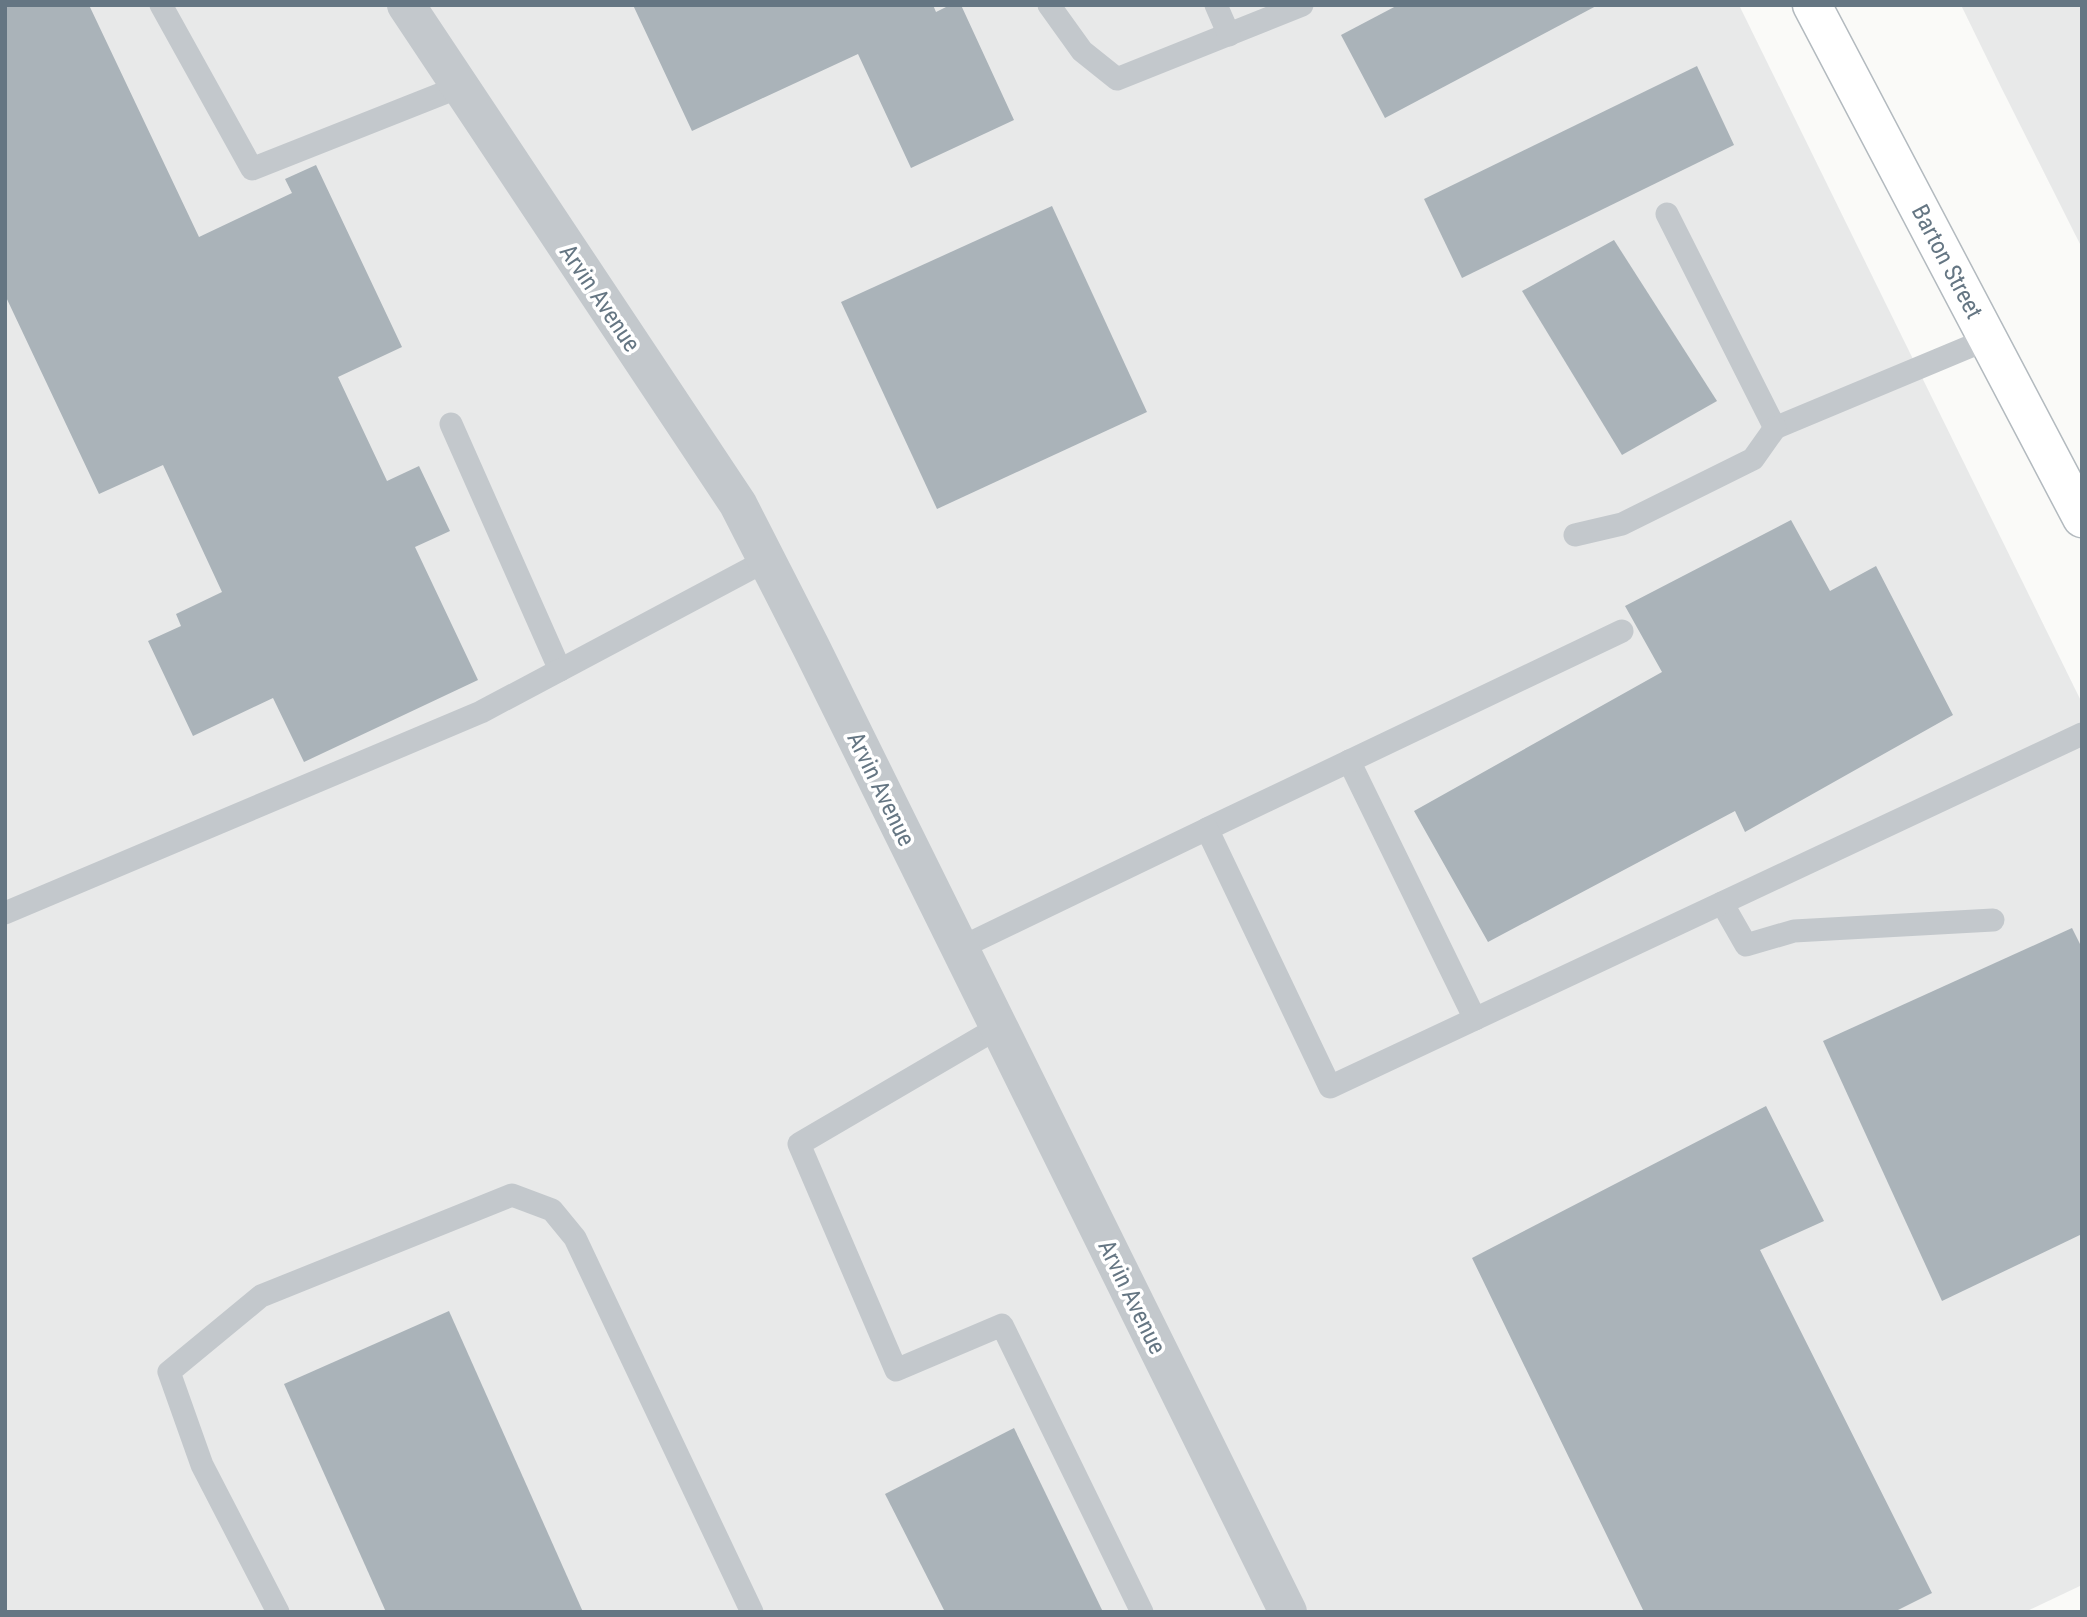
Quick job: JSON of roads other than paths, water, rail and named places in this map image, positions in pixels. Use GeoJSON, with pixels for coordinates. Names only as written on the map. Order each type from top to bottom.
{"type":"FeatureCollection","features":[{"type":"Feature","properties":{"kind":"main road","name":"Barton Street"},"geometry":{"type":"LineString","coordinates":[[1812,5],[2082,518]]}},
{"type":"Feature","properties":{"kind":"street","name":"Arvin Avenue"},"geometry":{"type":"LineString","coordinates":[[406,5],[738,504],[1288,1612]]}},
{"type":"Feature","properties":{"kind":"lane"},"geometry":{"type":"LineString","coordinates":[[160,5],[252,169],[459,87]]}},
{"type":"Feature","properties":{"kind":"lane"},"geometry":{"type":"LineString","coordinates":[[1049,5],[1082,51],[1118,79],[1303,5]]}},
{"type":"Feature","properties":{"kind":"lane"},"geometry":{"type":"LineString","coordinates":[[1216,5],[1229,35]]}},
{"type":"Feature","properties":{"kind":"lane"},"geometry":{"type":"LineString","coordinates":[[1667,214],[1775,428]]}},
{"type":"Feature","properties":{"kind":"lane"},"geometry":{"type":"LineString","coordinates":[[1575,535],[1622,524],[1753,459],[1775,428],[1988,339]]}},
{"type":"Feature","properties":{"kind":"lane"},"geometry":{"type":"LineString","coordinates":[[451,424],[560,670]]}},
{"type":"Feature","properties":{"kind":"lane"},"geometry":{"type":"LineString","coordinates":[[5,913],[481,712],[767,560]]}},
{"type":"Feature","properties":{"kind":"lane"},"geometry":{"type":"LineString","coordinates":[[960,948],[1622,631]]}},
{"type":"Feature","properties":{"kind":"lane"},"geometry":{"type":"LineString","coordinates":[[1206,829],[1330,1087],[2082,733]]}},
{"type":"Feature","properties":{"kind":"lane"},"geometry":{"type":"LineString","coordinates":[[1349,761],[1475,1019]]}},
{"type":"Feature","properties":{"kind":"lane"},"geometry":{"type":"LineString","coordinates":[[1722,903],[1746,945],[1794,931],[1993,920]]}},
{"type":"Feature","properties":{"kind":"lane"},"geometry":{"type":"LineString","coordinates":[[999,1027],[799,1144],[897,1370],[1002,1325],[1142,1612]]}},
{"type":"Feature","properties":{"kind":"lane"},"geometry":{"type":"LineString","coordinates":[[278,1612],[202,1465],[169,1372],[261,1296],[512,1195],[552,1210],[575,1238],[752,1612]]}}]}
